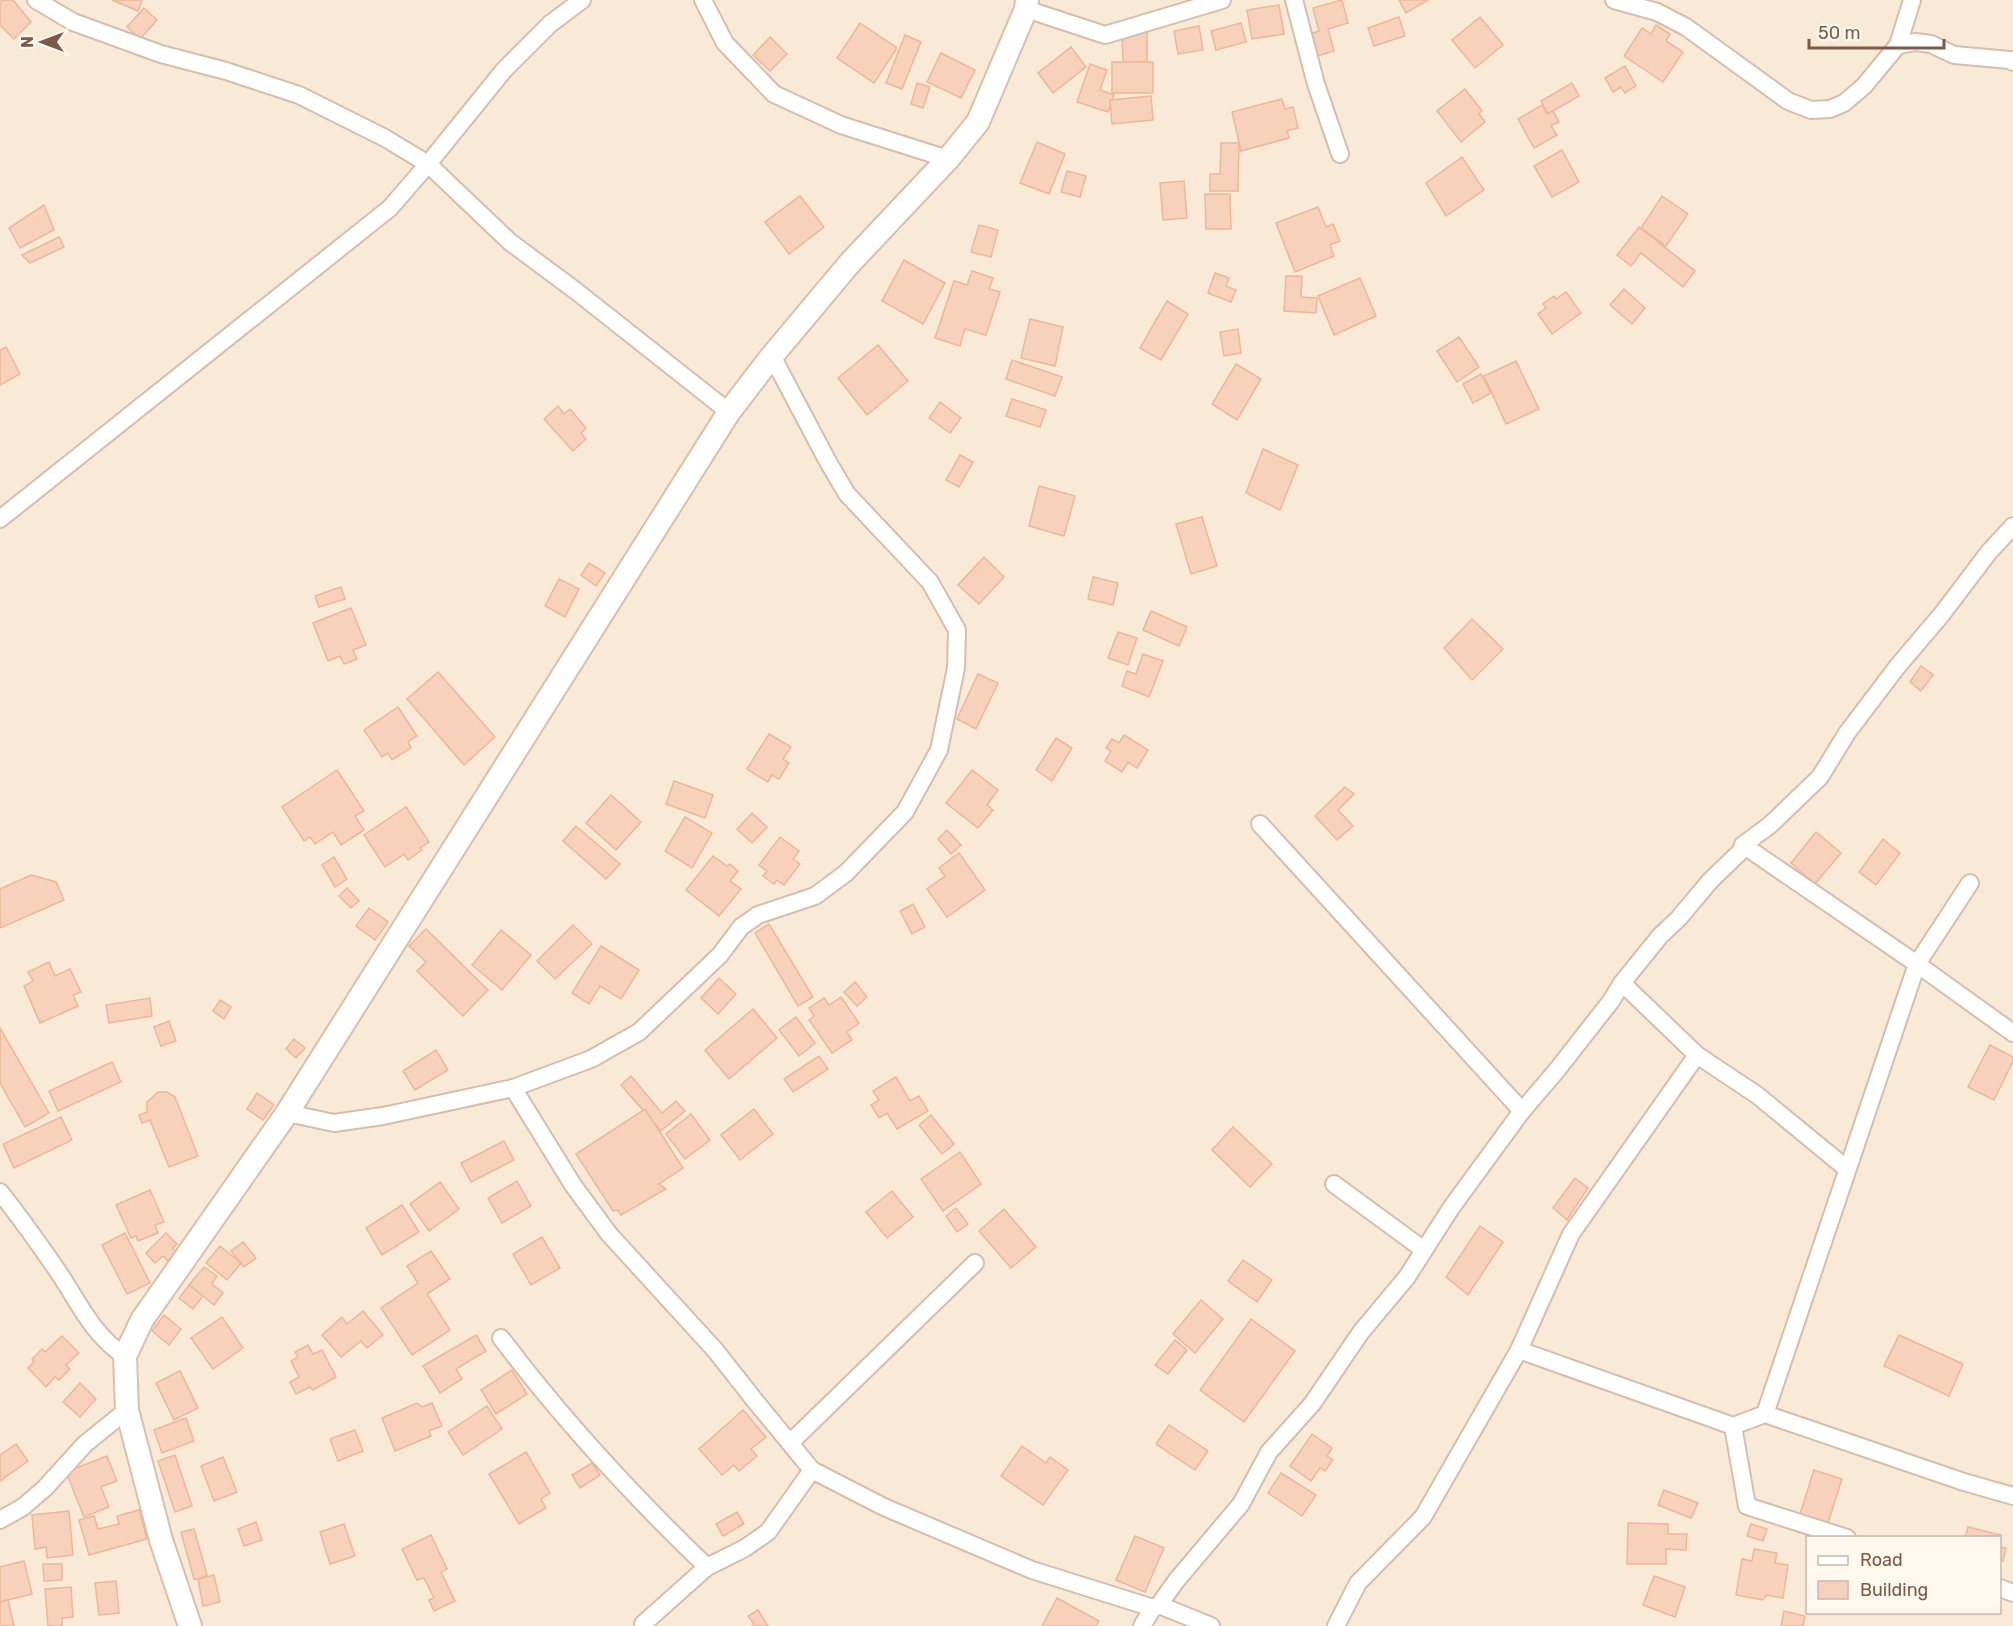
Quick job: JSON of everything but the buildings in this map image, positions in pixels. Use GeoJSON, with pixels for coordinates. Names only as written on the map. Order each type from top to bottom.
{"type":"FeatureCollection","features":[{"type":"Feature","properties":{"kind":"street"},"geometry":{"type":"LineString","coordinates":[[36,0],[73,22],[150,50],[226,71],[299,95],[385,138],[428,164],[510,242],[729,412]]}},
{"type":"Feature","properties":{"kind":"street"},"geometry":{"type":"LineString","coordinates":[[0,519],[390,207],[504,70],[550,24],[582,0]]}},
{"type":"Feature","properties":{"kind":"street"},"geometry":{"type":"LineString","coordinates":[[703,0],[725,43],[774,94],[841,125],[948,159]]}},
{"type":"Feature","properties":{"kind":"street"},"geometry":{"type":"LineString","coordinates":[[190,1626],[161,1540],[128,1410],[125,1356],[142,1320],[287,1113],[729,412],[772,356],[849,264],[948,159],[978,122],[1027,4],[1105,35],[1222,0]]}},
{"type":"Feature","properties":{"kind":"street"},"geometry":{"type":"LineString","coordinates":[[1294,0],[1316,84],[1340,154]]}},
{"type":"Feature","properties":{"kind":"street"},"geometry":{"type":"LineString","coordinates":[[1614,0],[1657,12],[1686,27],[1788,101],[1811,110],[1830,109],[1845,103],[1864,86],[1898,45],[1912,0]]}},
{"type":"Feature","properties":{"kind":"street"},"geometry":{"type":"LineString","coordinates":[[1898,45],[1915,42],[1931,44],[1954,55],[2013,62]]}},
{"type":"Feature","properties":{"kind":"street"},"geometry":{"type":"LineString","coordinates":[[287,1113],[334,1123],[383,1116],[513,1088],[591,1059],[639,1032],[720,955],[741,927],[758,915],[815,896],[846,873],[905,812],[939,750],[956,668],[957,630],[930,582],[847,494],[772,356]]}},
{"type":"Feature","properties":{"kind":"street"},"geometry":{"type":"LineString","coordinates":[[1142,1626],[1176,1581],[1241,1504],[1269,1452],[1312,1404],[1361,1332],[1407,1277],[1451,1208],[1522,1111],[1611,1001],[1622,983],[1660,936],[1741,851],[1743,845],[1770,825],[1820,777],[1861,714],[2013,525]]}},
{"type":"Feature","properties":{"kind":"street"},"geometry":{"type":"LineString","coordinates":[[1260,824],[1522,1111]]}},
{"type":"Feature","properties":{"kind":"street"},"geometry":{"type":"LineString","coordinates":[[1743,845],[2013,1033]]}},
{"type":"Feature","properties":{"kind":"street"},"geometry":{"type":"LineString","coordinates":[[1765,1414],[1917,964],[1970,883]]}},
{"type":"Feature","properties":{"kind":"street"},"geometry":{"type":"LineString","coordinates":[[1622,983],[1697,1054],[1757,1095],[1847,1169]]}},
{"type":"Feature","properties":{"kind":"street"},"geometry":{"type":"LineString","coordinates":[[1336,1626],[1358,1583],[1423,1517],[1519,1350],[1570,1234],[1697,1054]]}},
{"type":"Feature","properties":{"kind":"street"},"geometry":{"type":"LineString","coordinates":[[513,1088],[573,1185],[609,1234],[715,1350],[812,1470],[884,1507],[1032,1570],[1211,1626]]}},
{"type":"Feature","properties":{"kind":"street"},"geometry":{"type":"LineString","coordinates":[[1334,1184],[1424,1250]]}},
{"type":"Feature","properties":{"kind":"street"},"geometry":{"type":"LineString","coordinates":[[0,1192],[58,1270],[96,1330],[112,1348],[125,1356]]}},
{"type":"Feature","properties":{"kind":"street"},"geometry":{"type":"LineString","coordinates":[[789,1443],[975,1263]]}},
{"type":"Feature","properties":{"kind":"street"},"geometry":{"type":"LineString","coordinates":[[501,1338],[531,1378],[614,1473],[707,1567]]}},
{"type":"Feature","properties":{"kind":"street"},"geometry":{"type":"LineString","coordinates":[[1519,1350],[1733,1426],[1765,1414],[1964,1482],[2011,1494]]}},
{"type":"Feature","properties":{"kind":"street"},"geometry":{"type":"LineString","coordinates":[[0,1520],[23,1507],[45,1488],[85,1444],[128,1410]]}},
{"type":"Feature","properties":{"kind":"street"},"geometry":{"type":"LineString","coordinates":[[1733,1426],[1747,1506],[1841,1536]]}},
{"type":"Feature","properties":{"kind":"street"},"geometry":{"type":"LineString","coordinates":[[643,1624],[707,1567],[744,1548],[768,1532],[812,1470]]}},
{"type":"Feature","properties":{"kind":"shaded area"},"geometry":{"type":"Polygon","coordinates":[[[0,0],[2013,0],[2013,1626],[0,1626],[0,0]]]}}]}
